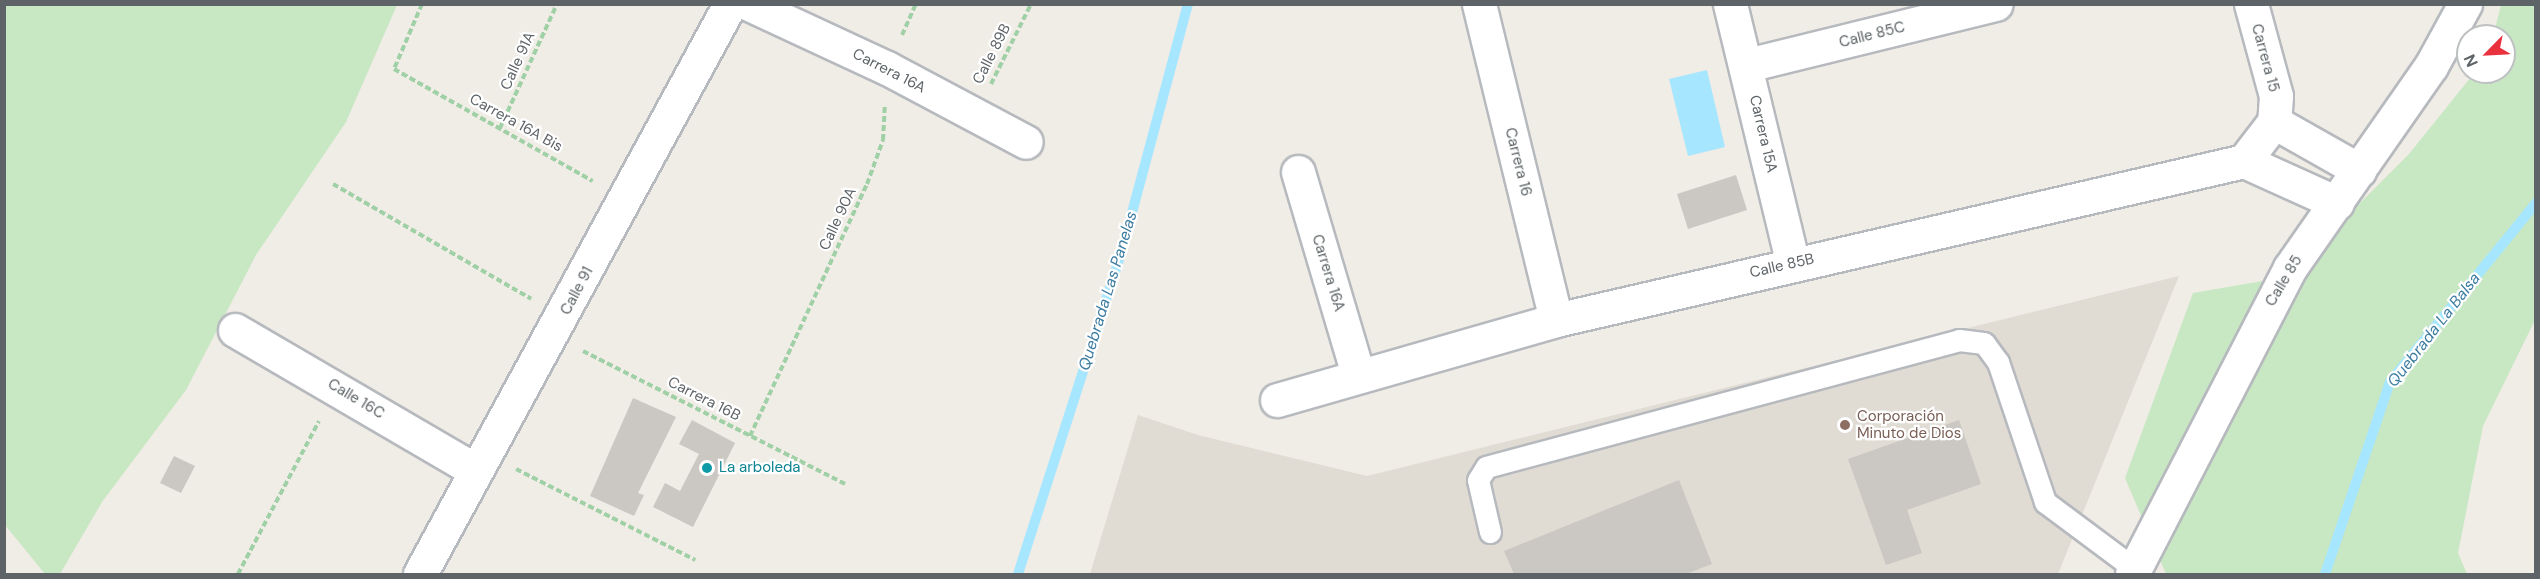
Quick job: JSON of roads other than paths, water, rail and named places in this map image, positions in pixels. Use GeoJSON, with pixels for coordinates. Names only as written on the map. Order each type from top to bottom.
{"type":"FeatureCollection","features":[{"type":"Feature","properties":{"kind":"street","name":"Calle 91"},"geometry":{"type":"LineString","coordinates":[[420,574],[558,326],[730,4]]}},
{"type":"Feature","properties":{"kind":"street","name":"Carrera 16A"},"geometry":{"type":"LineString","coordinates":[[749,4],[887,68],[1026,142]]}},
{"type":"Feature","properties":{"kind":"street","name":"Carrera 16"},"geometry":{"type":"LineString","coordinates":[[1479,4],[1556,320]]}},
{"type":"Feature","properties":{"kind":"street","name":"Carrera 15A"},"geometry":{"type":"LineString","coordinates":[[1730,4],[1747,65],[1793,264]]}},
{"type":"Feature","properties":{"kind":"street","name":"Calle 85C"},"geometry":{"type":"LineString","coordinates":[[1747,65],[1996,4]]}},
{"type":"Feature","properties":{"kind":"street","name":"Carrera 15"},"geometry":{"type":"LineString","coordinates":[[2251,4],[2276,96],[2274,122]]}},
{"type":"Feature","properties":{"kind":"street","name":"Calle 85"},"geometry":{"type":"LineString","coordinates":[[2134,572],[2278,289],[2431,66],[2465,4]]}},
{"type":"Feature","properties":{"kind":"street"},"geometry":{"type":"LineString","coordinates":[[2337,203],[2244,161],[2274,122],[2359,170]]}},
{"type":"Feature","properties":{"kind":"street","name":"Calle 85B"},"geometry":{"type":"LineString","coordinates":[[1277,400],[1358,374],[1556,320],[2244,161]]}},
{"type":"Feature","properties":{"kind":"street","name":"Carrera 16A"},"geometry":{"type":"LineString","coordinates":[[1298,172],[1358,374]]}},
{"type":"Feature","properties":{"kind":"street","name":"Calle 16C"},"geometry":{"type":"LineString","coordinates":[[235,330],[336,387],[481,462]]}},
{"type":"Feature","properties":{"kind":"lane"},"geometry":{"type":"LineString","coordinates":[[1490,532],[1478,480],[1486,467],[1959,340],[1984,343],[1998,362],[2045,502],[2134,572]]}},
{"type":"Feature","properties":{"kind":"water"},"geometry":{"type":"Polygon","coordinates":[[[1707,70],[1725,147],[1688,156],[1669,79],[1707,70]]]}},
{"type":"Feature","properties":{"kind":"waterway","name":"Quebrada Las Panelas"},"geometry":{"type":"LineString","coordinates":[[1018,574],[1122,250],[1188,4]]}},
{"type":"Feature","properties":{"kind":"waterway","name":"Quebrada La Balsa"},"geometry":{"type":"LineString","coordinates":[[2325,574],[2390,382],[2536,203]]}},
{"type":"Feature","properties":{"kind":"place","name":"Corporación Minuto de Dios"},"geometry":{"type":"Point","coordinates":[1845,425]}},
{"type":"Feature","properties":{"kind":"place","name":"La arboleda"},"geometry":{"type":"Point","coordinates":[707,468]}}]}
